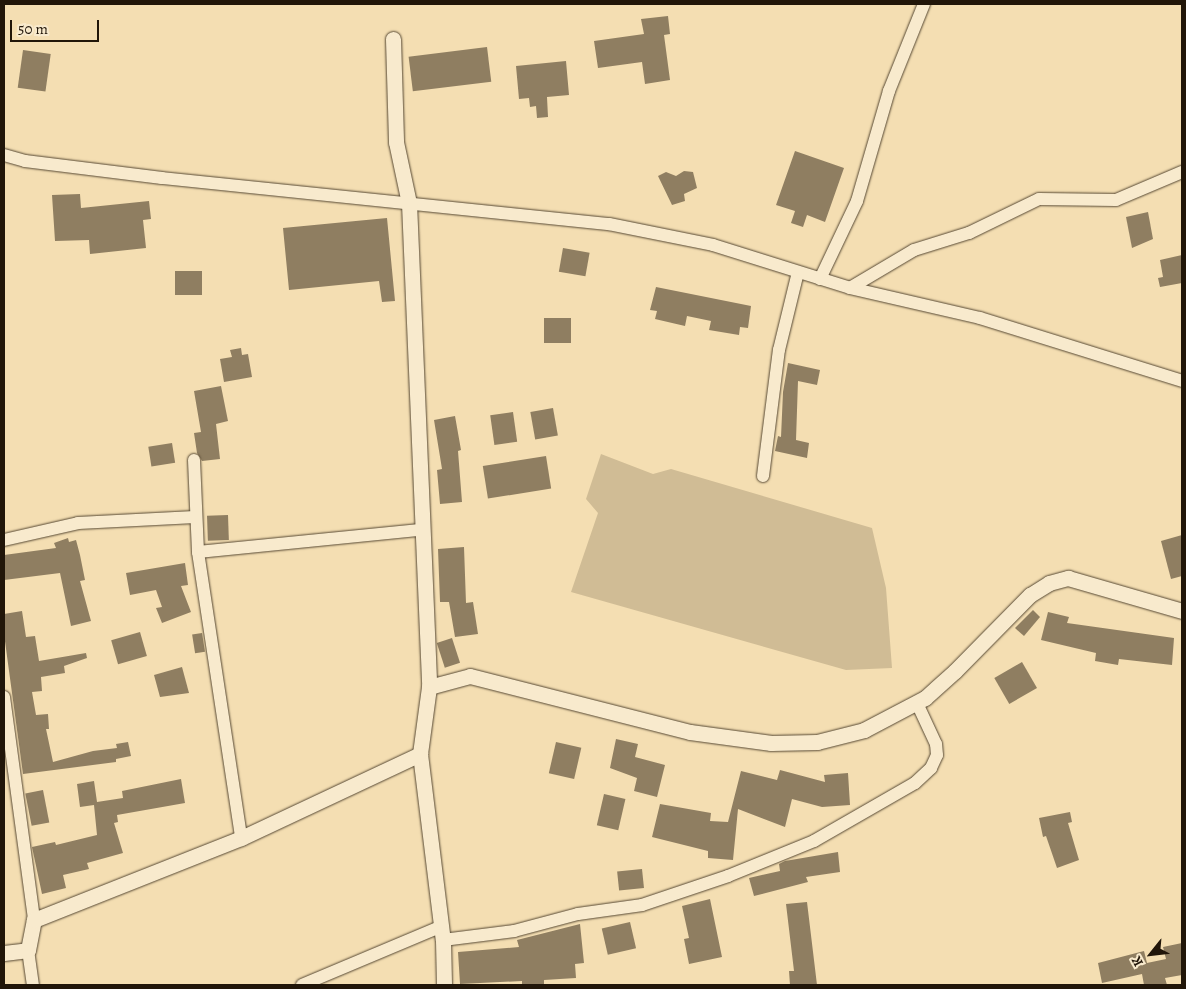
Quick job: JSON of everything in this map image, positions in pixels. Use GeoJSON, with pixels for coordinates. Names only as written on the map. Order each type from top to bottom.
{"type":"FeatureCollection","features":[{"type":"Feature","properties":{"kind":"street"},"geometry":{"type":"LineString","coordinates":[[820,279],[857,201],[889,90],[924,4]]}},
{"type":"Feature","properties":{"kind":"street"},"geometry":{"type":"LineString","coordinates":[[393,39],[396,142],[409,203],[420,530],[429,687],[420,754],[442,934],[444,985]]}},
{"type":"Feature","properties":{"kind":"street"},"geometry":{"type":"LineString","coordinates":[[4,155],[106,172],[610,224],[713,245],[850,288],[980,318],[1182,381]]}},
{"type":"Feature","properties":{"kind":"street"},"geometry":{"type":"LineString","coordinates":[[850,288],[914,250],[969,233],[1039,199],[1116,200],[1182,172]]}},
{"type":"Feature","properties":{"kind":"street"},"geometry":{"type":"LineString","coordinates":[[762,476],[779,350],[798,272]]}},
{"type":"Feature","properties":{"kind":"street"},"geometry":{"type":"LineString","coordinates":[[194,460],[198,552],[241,838]]}},
{"type":"Feature","properties":{"kind":"street"},"geometry":{"type":"LineString","coordinates":[[4,540],[78,523],[196,517]]}},
{"type":"Feature","properties":{"kind":"street"},"geometry":{"type":"LineString","coordinates":[[198,552],[420,530]]}},
{"type":"Feature","properties":{"kind":"street"},"geometry":{"type":"LineString","coordinates":[[429,687],[470,676],[690,732],[771,743],[817,742],[864,730],[917,703],[955,672],[1030,595],[1049,584],[1068,578],[1182,611]]}},
{"type":"Feature","properties":{"kind":"street"},"geometry":{"type":"LineString","coordinates":[[4,697],[34,920],[28,950],[33,985]]}},
{"type":"Feature","properties":{"kind":"street"},"geometry":{"type":"LineString","coordinates":[[302,985],[442,934],[514,931],[578,914],[642,905],[728,876],[814,841],[915,783],[931,768],[937,756],[936,744],[917,703]]}},
{"type":"Feature","properties":{"kind":"street"},"geometry":{"type":"LineString","coordinates":[[34,920],[241,838],[420,754]]}},
{"type":"Feature","properties":{"kind":"street"},"geometry":{"type":"LineString","coordinates":[[4,953],[28,950]]}},
{"type":"Feature","properties":{"kind":"shaded area"},"geometry":{"type":"Polygon","coordinates":[[[601,454],[653,474],[671,469],[872,528],[886,588],[892,668],[846,670],[571,592],[598,513],[586,499],[601,454]]]}},
{"type":"Feature","properties":{"kind":"building"},"geometry":{"type":"Polygon","coordinates":[[[668,16],[670,34],[664,35],[670,80],[645,84],[642,62],[598,68],[594,41],[644,34],[641,19],[668,16]]]}},
{"type":"Feature","properties":{"kind":"building"},"geometry":{"type":"Polygon","coordinates":[[[487,47],[491,82],[413,91],[409,57],[487,47]]]}},
{"type":"Feature","properties":{"kind":"building"},"geometry":{"type":"Polygon","coordinates":[[[23,50],[51,54],[45,92],[18,88],[23,50]]]}},
{"type":"Feature","properties":{"kind":"building"},"geometry":{"type":"Polygon","coordinates":[[[566,61],[569,95],[547,97],[548,117],[537,118],[536,106],[530,107],[529,98],[519,99],[516,66],[566,61]]]}},
{"type":"Feature","properties":{"kind":"building"},"geometry":{"type":"Polygon","coordinates":[[[795,151],[844,168],[825,222],[807,215],[803,227],[791,223],[795,211],[776,205],[795,151]]]}},
{"type":"Feature","properties":{"kind":"building"},"geometry":{"type":"Polygon","coordinates":[[[684,171],[693,172],[697,188],[684,194],[685,201],[672,205],[658,176],[666,172],[676,176],[684,171]]]}},
{"type":"Feature","properties":{"kind":"building"},"geometry":{"type":"Polygon","coordinates":[[[80,194],[81,208],[149,201],[151,219],[143,220],[146,248],[90,254],[89,240],[55,241],[52,195],[80,194]]]}},
{"type":"Feature","properties":{"kind":"building"},"geometry":{"type":"Polygon","coordinates":[[[1148,212],[1153,239],[1132,248],[1126,217],[1148,212]]]}},
{"type":"Feature","properties":{"kind":"building"},"geometry":{"type":"Polygon","coordinates":[[[387,218],[395,301],[382,302],[379,281],[289,290],[283,228],[387,218]]]}},
{"type":"Feature","properties":{"kind":"building"},"geometry":{"type":"Polygon","coordinates":[[[563,248],[590,253],[585,276],[559,272],[563,248]]]}},
{"type":"Feature","properties":{"kind":"building"},"geometry":{"type":"Polygon","coordinates":[[[1182,255],[1182,283],[1160,287],[1158,278],[1163,277],[1160,260],[1182,255]]]}},
{"type":"Feature","properties":{"kind":"building"},"geometry":{"type":"Polygon","coordinates":[[[175,271],[202,271],[202,295],[175,295],[175,271]]]}},
{"type":"Feature","properties":{"kind":"building"},"geometry":{"type":"Polygon","coordinates":[[[656,287],[751,306],[748,328],[740,327],[739,335],[709,330],[711,321],[687,316],[685,326],[655,319],[657,311],[650,310],[656,287]]]}},
{"type":"Feature","properties":{"kind":"building"},"geometry":{"type":"Polygon","coordinates":[[[544,318],[571,318],[571,343],[544,343],[544,318]]]}},
{"type":"Feature","properties":{"kind":"building"},"geometry":{"type":"Polygon","coordinates":[[[241,348],[242,355],[248,354],[252,377],[224,382],[220,359],[232,357],[230,350],[241,348]]]}},
{"type":"Feature","properties":{"kind":"building"},"geometry":{"type":"Polygon","coordinates":[[[788,363],[820,370],[817,385],[798,381],[796,440],[809,443],[807,458],[775,451],[778,436],[781,437],[783,392],[788,363]]]}},
{"type":"Feature","properties":{"kind":"building"},"geometry":{"type":"Polygon","coordinates":[[[221,386],[228,421],[216,424],[220,459],[202,461],[197,453],[194,433],[201,432],[194,391],[221,386]]]}},
{"type":"Feature","properties":{"kind":"building"},"geometry":{"type":"Polygon","coordinates":[[[553,408],[558,436],[535,440],[530,412],[553,408]]]}},
{"type":"Feature","properties":{"kind":"building"},"geometry":{"type":"Polygon","coordinates":[[[513,412],[517,442],[494,445],[490,415],[513,412]]]}},
{"type":"Feature","properties":{"kind":"building"},"geometry":{"type":"Polygon","coordinates":[[[455,416],[461,450],[458,451],[462,502],[440,504],[437,470],[442,469],[434,420],[455,416]]]}},
{"type":"Feature","properties":{"kind":"building"},"geometry":{"type":"Polygon","coordinates":[[[172,443],[175,463],[151,467],[148,447],[172,443]]]}},
{"type":"Feature","properties":{"kind":"building"},"geometry":{"type":"Polygon","coordinates":[[[546,456],[551,489],[488,499],[483,466],[546,456]]]}},
{"type":"Feature","properties":{"kind":"building"},"geometry":{"type":"Polygon","coordinates":[[[228,515],[229,540],[208,541],[207,516],[228,515]]]}},
{"type":"Feature","properties":{"kind":"building"},"geometry":{"type":"Polygon","coordinates":[[[1182,535],[1182,576],[1171,579],[1161,541],[1182,535]]]}},
{"type":"Feature","properties":{"kind":"building"},"geometry":{"type":"Polygon","coordinates":[[[68,538],[69,542],[76,540],[85,580],[80,581],[91,621],[71,626],[60,573],[4,580],[4,555],[56,548],[54,543],[68,538]]]}},
{"type":"Feature","properties":{"kind":"building"},"geometry":{"type":"Polygon","coordinates":[[[464,547],[466,603],[473,602],[478,634],[455,637],[449,602],[440,602],[438,549],[464,547]]]}},
{"type":"Feature","properties":{"kind":"building"},"geometry":{"type":"Polygon","coordinates":[[[185,563],[188,585],[181,586],[191,612],[162,623],[156,608],[162,607],[156,590],[130,595],[126,573],[185,563]]]}},
{"type":"Feature","properties":{"kind":"building"},"geometry":{"type":"Polygon","coordinates":[[[1033,610],[1040,617],[1024,636],[1015,628],[1033,610]]]}},
{"type":"Feature","properties":{"kind":"building"},"geometry":{"type":"Polygon","coordinates":[[[22,611],[26,637],[35,636],[39,661],[86,653],[87,658],[64,666],[65,673],[41,677],[42,691],[32,692],[36,715],[48,714],[49,729],[46,729],[53,762],[93,751],[117,748],[116,744],[128,742],[131,756],[116,759],[116,762],[23,774],[4,634],[4,614],[22,611]]]}},
{"type":"Feature","properties":{"kind":"building"},"geometry":{"type":"Polygon","coordinates":[[[1048,612],[1069,617],[1067,623],[1174,638],[1172,665],[1119,659],[1118,665],[1095,661],[1096,653],[1041,640],[1048,612]]]}},
{"type":"Feature","properties":{"kind":"building"},"geometry":{"type":"Polygon","coordinates":[[[140,632],[147,656],[118,664],[111,640],[140,632]]]}},
{"type":"Feature","properties":{"kind":"building"},"geometry":{"type":"Polygon","coordinates":[[[202,633],[205,652],[195,653],[192,635],[202,633]]]}},
{"type":"Feature","properties":{"kind":"building"},"geometry":{"type":"Polygon","coordinates":[[[452,638],[460,663],[445,668],[437,643],[452,638]]]}},
{"type":"Feature","properties":{"kind":"building"},"geometry":{"type":"Polygon","coordinates":[[[1022,662],[1037,688],[1009,704],[994,678],[1022,662]]]}},
{"type":"Feature","properties":{"kind":"building"},"geometry":{"type":"Polygon","coordinates":[[[182,667],[189,693],[160,697],[154,675],[182,667]]]}},
{"type":"Feature","properties":{"kind":"building"},"geometry":{"type":"Polygon","coordinates":[[[616,739],[638,744],[635,757],[665,765],[657,797],[634,791],[637,778],[610,768],[616,739]]]}},
{"type":"Feature","properties":{"kind":"building"},"geometry":{"type":"Polygon","coordinates":[[[556,742],[581,748],[574,779],[549,773],[556,742]]]}},
{"type":"Feature","properties":{"kind":"building"},"geometry":{"type":"Polygon","coordinates":[[[780,770],[825,782],[824,775],[848,773],[850,805],[822,807],[792,799],[785,827],[738,809],[733,860],[708,858],[708,851],[652,837],[660,804],[711,813],[710,821],[728,822],[741,771],[777,780],[780,770]]]}},
{"type":"Feature","properties":{"kind":"building"},"geometry":{"type":"Polygon","coordinates":[[[181,779],[185,803],[117,815],[118,822],[114,823],[123,853],[87,863],[89,869],[63,875],[66,888],[42,894],[32,847],[55,842],[56,845],[97,835],[94,805],[80,807],[77,784],[94,781],[97,802],[123,798],[122,791],[181,779]]]}},
{"type":"Feature","properties":{"kind":"building"},"geometry":{"type":"Polygon","coordinates":[[[43,790],[49,822],[32,826],[25,793],[43,790]]]}},
{"type":"Feature","properties":{"kind":"building"},"geometry":{"type":"Polygon","coordinates":[[[604,794],[625,799],[618,830],[597,825],[604,794]]]}},
{"type":"Feature","properties":{"kind":"building"},"geometry":{"type":"Polygon","coordinates":[[[1070,812],[1072,822],[1068,823],[1079,860],[1057,868],[1046,836],[1043,837],[1039,818],[1070,812]]]}},
{"type":"Feature","properties":{"kind":"building"},"geometry":{"type":"Polygon","coordinates":[[[838,852],[840,872],[806,877],[808,882],[754,896],[749,878],[780,871],[779,864],[785,861],[838,852]]]}},
{"type":"Feature","properties":{"kind":"building"},"geometry":{"type":"Polygon","coordinates":[[[642,869],[644,888],[619,891],[617,872],[642,869]]]}},
{"type":"Feature","properties":{"kind":"building"},"geometry":{"type":"Polygon","coordinates":[[[710,899],[722,957],[689,964],[684,939],[689,938],[682,906],[710,899]]]}},
{"type":"Feature","properties":{"kind":"building"},"geometry":{"type":"Polygon","coordinates":[[[807,902],[817,985],[790,985],[789,971],[794,971],[786,904],[807,902]]]}},
{"type":"Feature","properties":{"kind":"building"},"geometry":{"type":"Polygon","coordinates":[[[630,922],[636,948],[608,955],[602,929],[630,922]]]}},
{"type":"Feature","properties":{"kind":"building"},"geometry":{"type":"Polygon","coordinates":[[[580,924],[584,963],[575,964],[576,978],[544,980],[544,985],[522,985],[522,981],[460,984],[458,952],[519,947],[517,940],[580,924]]]}},
{"type":"Feature","properties":{"kind":"building"},"geometry":{"type":"Polygon","coordinates":[[[1182,943],[1182,975],[1165,978],[1167,985],[1144,985],[1142,974],[1102,983],[1098,963],[1144,951],[1147,963],[1166,959],[1163,947],[1182,943]]]}}]}
